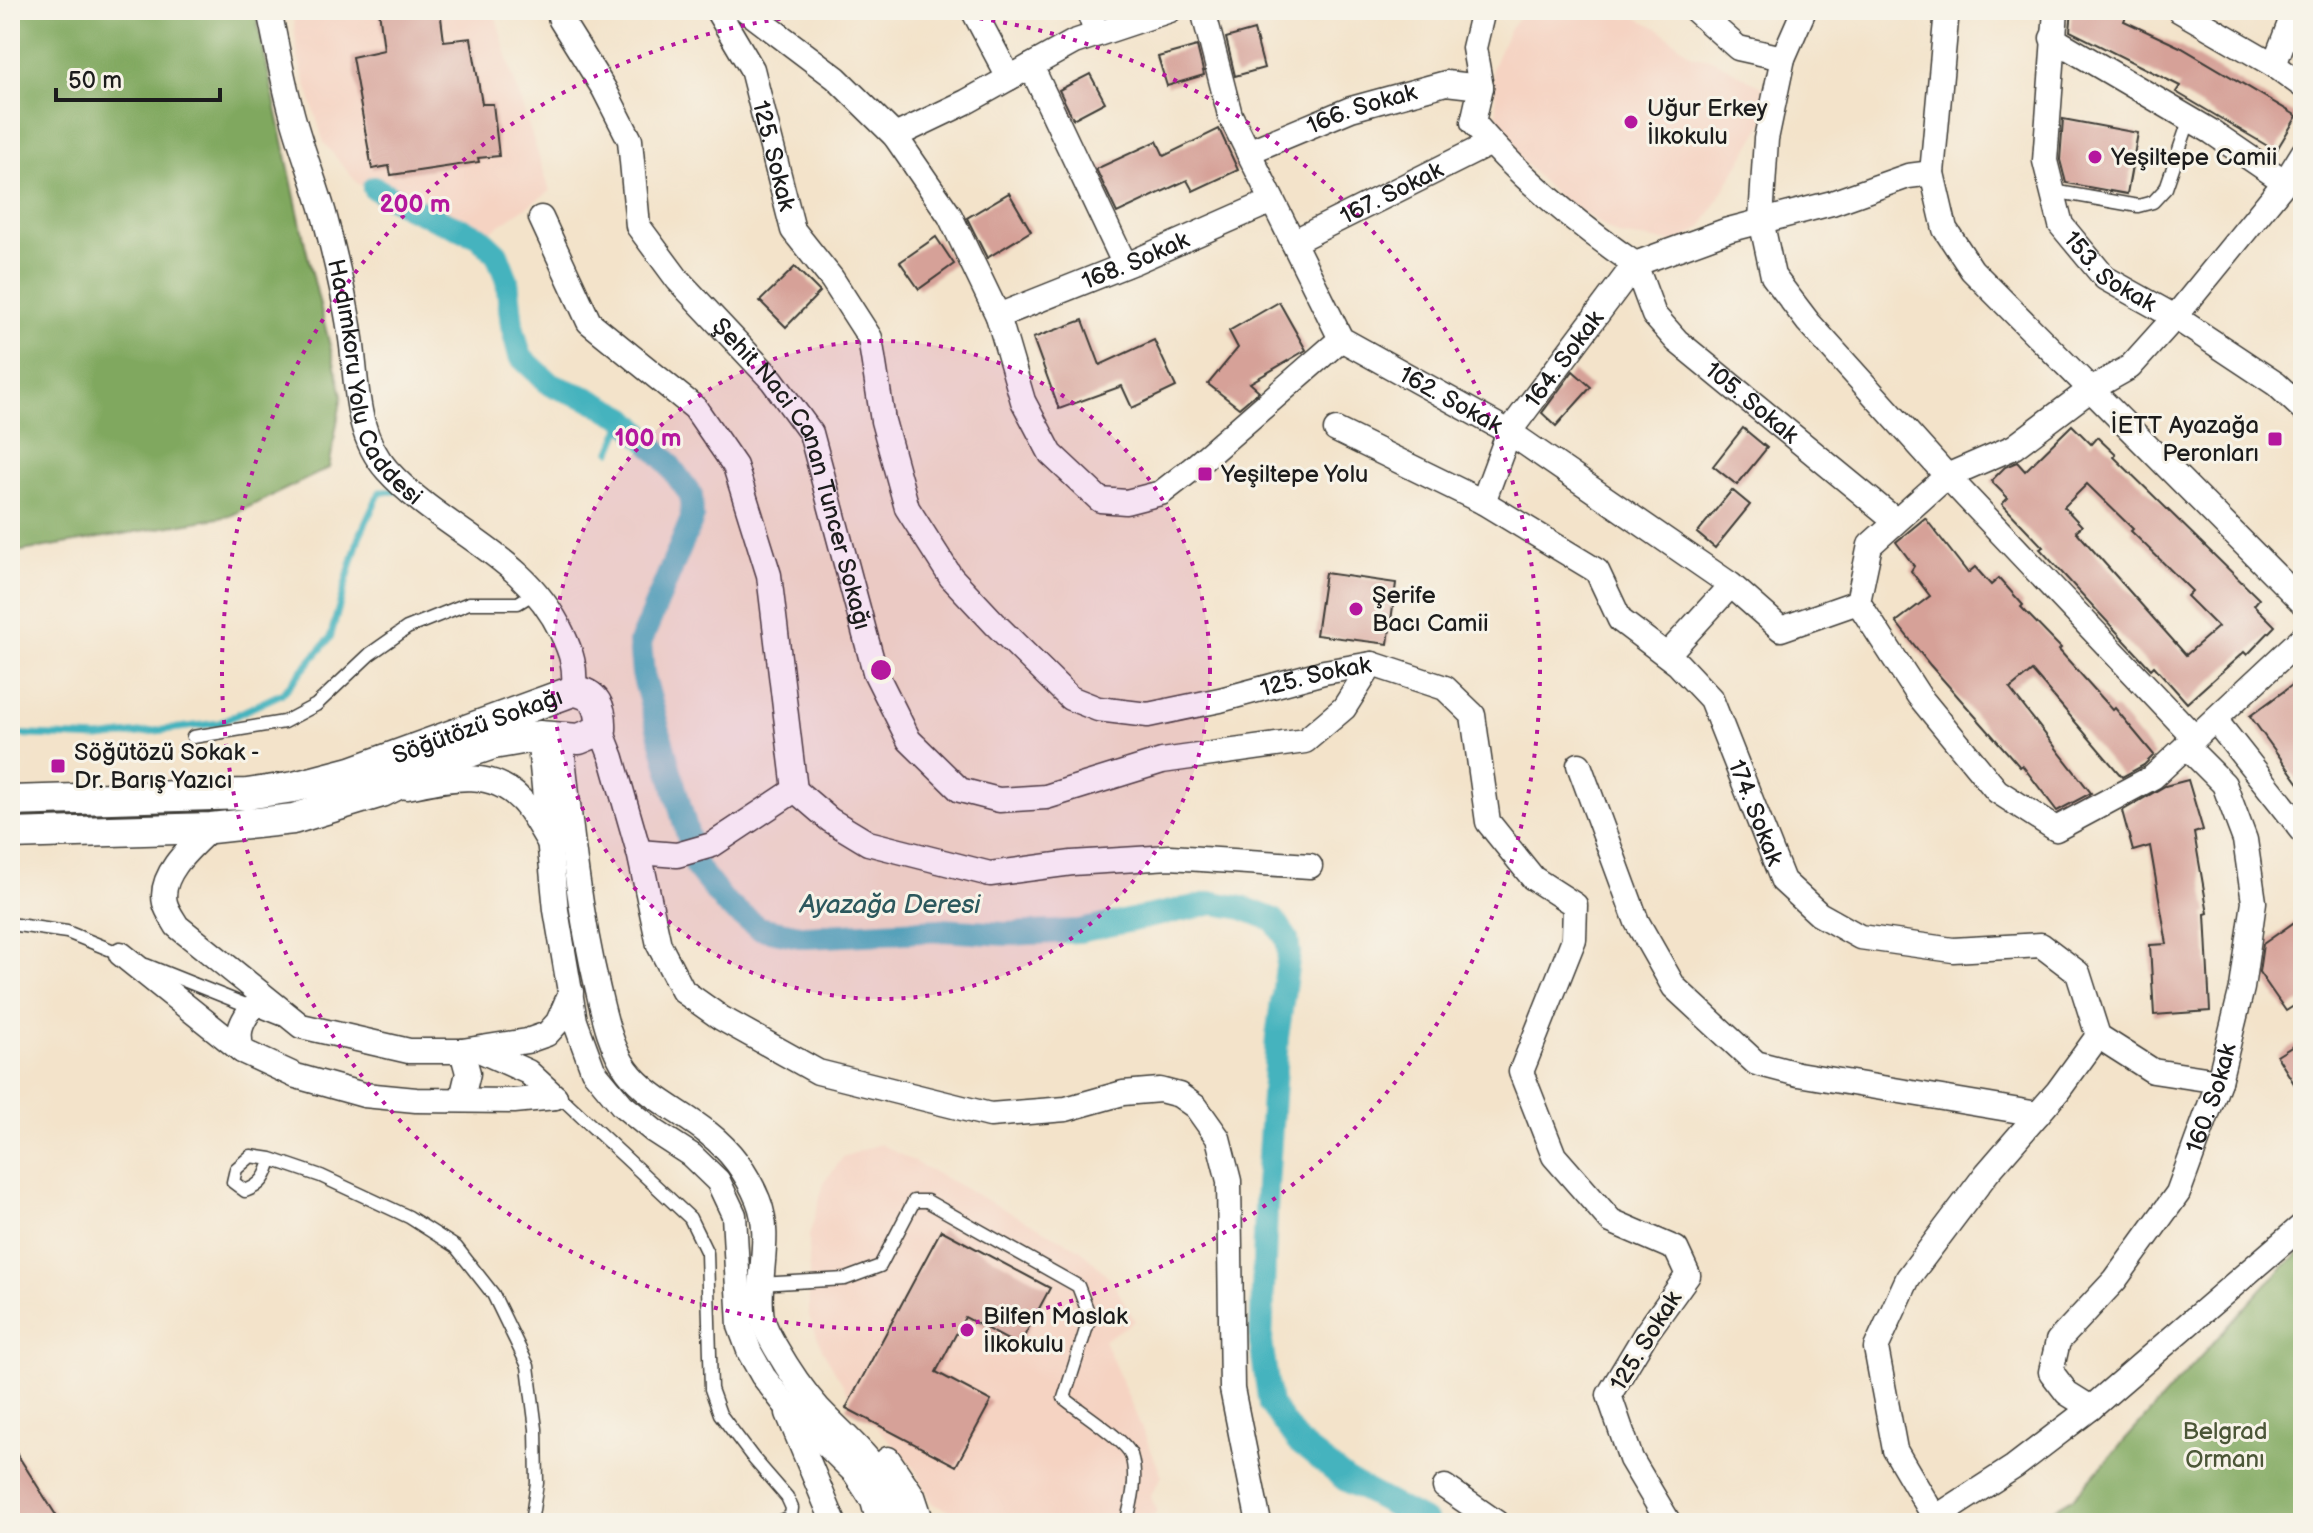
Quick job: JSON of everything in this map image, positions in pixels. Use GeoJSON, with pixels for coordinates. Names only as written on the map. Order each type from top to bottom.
{"type":"FeatureCollection","features":[{"type":"Feature","properties":{"kind":"street","name":"Hadımkoru Yolu Caddesi"},"geometry":{"type":"LineString","coordinates":[[269,10],[290,109],[324,214],[350,330],[361,423],[368,441],[386,469],[418,498],[495,553],[520,573],[536,592],[553,613],[573,659],[576,675],[573,691]]}},
{"type":"Feature","properties":{"kind":"street","name":"Şehit Naci Canan Tuncer Sokağı"},"geometry":{"type":"LineString","coordinates":[[558,10],[630,140],[638,226],[678,280],[772,380],[811,433],[875,672],[909,740],[960,790],[999,800],[1046,797],[1162,761],[1305,741],[1344,708],[1372,664]]}},
{"type":"Feature","properties":{"kind":"street","name":"125. Sokak"},"geometry":{"type":"LineString","coordinates":[[717,10],[752,69],[793,230],[832,279],[870,338],[883,421],[907,508],[951,577],[1059,688],[1070,698],[1098,709],[1148,715],[1220,700],[1324,672],[1372,664],[1445,688],[1473,715],[1488,822],[1533,878],[1575,905],[1574,939],[1521,1072],[1554,1156],[1611,1221],[1676,1249],[1688,1275],[1645,1335],[1609,1395],[1631,1459],[1669,1523]]}},
{"type":"Feature","properties":{"kind":"street"},"geometry":{"type":"LineString","coordinates":[[747,10],[836,78],[895,136],[950,216],[998,316],[1023,401],[1051,454],[1100,500],[1126,502],[1161,493],[1341,339],[1230,115],[1203,10]]}},
{"type":"Feature","properties":{"kind":"street"},"geometry":{"type":"LineString","coordinates":[[973,10],[1009,78]]}},
{"type":"Feature","properties":{"kind":"street"},"geometry":{"type":"LineString","coordinates":[[1088,10],[1097,34]]}},
{"type":"Feature","properties":{"kind":"street"},"geometry":{"type":"LineString","coordinates":[[895,136],[1074,42],[1170,10]]}},
{"type":"Feature","properties":{"kind":"street"},"geometry":{"type":"LineString","coordinates":[[1483,10],[1474,48],[1481,87],[1473,122],[1491,143],[1602,241],[1635,264],[1761,220],[1832,203],[1908,176],[1932,173]]}},
{"type":"Feature","properties":{"kind":"street"},"geometry":{"type":"LineString","coordinates":[[1695,10],[1738,48],[1783,58]]}},
{"type":"Feature","properties":{"kind":"street","name":"160. Sokak"},"geometry":{"type":"LineString","coordinates":[[1804,10],[1783,58],[1766,139],[1761,220],[1773,276],[1808,322],[2191,742],[2224,784],[2245,840],[2254,902],[2242,988],[2219,1081],[2178,1193],[2115,1280],[2058,1341],[2051,1372],[2067,1393],[2091,1408]]}},
{"type":"Feature","properties":{"kind":"street"},"geometry":{"type":"LineString","coordinates":[[1947,10],[1932,173],[1945,229],[1972,270],[2303,603]]}},
{"type":"Feature","properties":{"kind":"street","name":"153. Sokak"},"geometry":{"type":"LineString","coordinates":[[2056,10],[2045,161],[2061,225],[2105,278],[2175,317],[2299,398]]}},
{"type":"Feature","properties":{"kind":"street"},"geometry":{"type":"LineString","coordinates":[[2179,10],[2274,65],[2303,86]]}},
{"type":"Feature","properties":{"kind":"street"},"geometry":{"type":"LineString","coordinates":[[2274,65],[2295,10]]}},
{"type":"Feature","properties":{"kind":"street"},"geometry":{"type":"LineString","coordinates":[[2052,38],[2190,118],[2285,182]]}},
{"type":"Feature","properties":{"kind":"street"},"geometry":{"type":"LineString","coordinates":[[1031,66],[1125,265]]}},
{"type":"Feature","properties":{"kind":"street","name":"166. Sokak"},"geometry":{"type":"LineString","coordinates":[[1248,152],[1351,109],[1446,83],[1481,87]]}},
{"type":"Feature","properties":{"kind":"street","name":"167. Sokak"},"geometry":{"type":"LineString","coordinates":[[1293,242],[1491,143]]}},
{"type":"Feature","properties":{"kind":"street"},"geometry":{"type":"LineString","coordinates":[[2303,153],[2285,182],[2130,367],[2091,389],[2014,447],[1947,476],[1870,545],[1858,602],[1919,696],[1997,791],[2056,829],[2153,777],[2303,637]]}},
{"type":"Feature","properties":{"kind":"street","name":"168. Sokak"},"geometry":{"type":"LineString","coordinates":[[998,316],[1272,201]]}},
{"type":"Feature","properties":{"kind":"street","name":"Şehit Naci Canan Tuncer Sokağı"},"geometry":{"type":"LineString","coordinates":[[541,218],[589,322],[695,408],[735,466],[769,575],[795,790]]}},
{"type":"Feature","properties":{"kind":"street","name":"164. Sokak"},"geometry":{"type":"LineString","coordinates":[[1483,502],[1509,432],[1635,264]]}},
{"type":"Feature","properties":{"kind":"street","name":"105. Sokak"},"geometry":{"type":"LineString","coordinates":[[1635,264],[1654,315],[1677,341],[1895,520]]}},
{"type":"Feature","properties":{"kind":"street","name":"162. Sokak"},"geometry":{"type":"LineString","coordinates":[[1341,339],[1509,432],[1731,585],[1781,629],[1858,602]]}},
{"type":"Feature","properties":{"kind":"street","name":"174. Sokak"},"geometry":{"type":"LineString","coordinates":[[1336,430],[1483,502],[1597,571],[1620,620],[1678,664],[1711,699],[1783,881],[1819,914],[1860,937],[1907,944],[1953,950],[2041,945],[2078,973],[2098,1036]]}},
{"type":"Feature","properties":{"kind":"street"},"geometry":{"type":"LineString","coordinates":[[1667,655],[1731,585]]}},
{"type":"Feature","properties":{"kind":"street","name":"Söğütözü Sokağı"},"geometry":{"type":"LineString","coordinates":[[10,801],[247,794],[294,787],[351,772],[573,691],[585,692],[595,700],[602,712],[601,730],[579,739],[550,737],[493,744],[449,759],[382,792],[293,819],[211,828],[10,834]]}},
{"type":"Feature","properties":{"kind":"street"},"geometry":{"type":"LineString","coordinates":[[541,703],[537,711],[550,737],[567,807],[588,948],[602,1008],[615,1046],[627,1070],[651,1094],[708,1133],[738,1162],[760,1203],[764,1239],[761,1312],[774,1345],[817,1407],[873,1462],[897,1503],[903,1523]]}},
{"type":"Feature","properties":{"kind":"street"},"geometry":{"type":"LineString","coordinates":[[2215,720],[2303,831]]}},
{"type":"Feature","properties":{"kind":"street"},"geometry":{"type":"LineString","coordinates":[[601,730],[639,852],[659,945],[683,991],[721,1018],[818,1072],[990,1115],[1066,1109],[1123,1093],[1160,1090],[1179,1095],[1196,1107],[1218,1138],[1229,1181],[1232,1389],[1259,1523]]}},
{"type":"Feature","properties":{"kind":"street"},"geometry":{"type":"LineString","coordinates":[[550,737],[551,846],[556,910],[575,1021],[593,1070],[622,1105],[691,1155],[718,1181],[734,1215],[740,1326],[750,1353],[784,1403],[855,1473],[873,1501],[879,1523]]}},
{"type":"Feature","properties":{"kind":"street"},"geometry":{"type":"LineString","coordinates":[[1579,765],[1637,922],[1674,987],[1756,1063],[1798,1074],[2038,1114]]}},
{"type":"Feature","properties":{"kind":"street"},"geometry":{"type":"LineString","coordinates":[[382,792],[448,779],[491,780],[522,801],[551,846]]}},
{"type":"Feature","properties":{"kind":"street"},"geometry":{"type":"LineString","coordinates":[[639,852],[677,855],[712,845],[795,790],[830,820],[868,843],[990,874],[1072,863],[1170,857],[1310,866]]}},
{"type":"Feature","properties":{"kind":"street"},"geometry":{"type":"LineString","coordinates":[[211,828],[178,860],[164,891],[165,904],[177,926],[301,1026],[409,1051],[468,1049],[527,1041],[547,1034],[558,1022],[571,991]]}},
{"type":"Feature","properties":{"kind":"street"},"geometry":{"type":"LineString","coordinates":[[121,954],[242,1051],[296,1076],[364,1095],[416,1100],[462,1098],[514,1101],[555,1097]]}},
{"type":"Feature","properties":{"kind":"street"},"geometry":{"type":"LineString","coordinates":[[242,1051],[238,1035],[242,1020],[251,1009]]}},
{"type":"Feature","properties":{"kind":"street"},"geometry":{"type":"LineString","coordinates":[[2219,1081],[2153,1071],[2098,1036],[2038,1114],[1987,1173],[1908,1278],[1876,1348],[1895,1450],[1935,1518],[2014,1467],[2091,1408],[2303,1225]]}},
{"type":"Feature","properties":{"kind":"street"},"geometry":{"type":"LineString","coordinates":[[468,1049],[528,1072],[555,1097]]}},
{"type":"Feature","properties":{"kind":"street"},"geometry":{"type":"LineString","coordinates":[[462,1098],[468,1073],[468,1049]]}},
{"type":"Feature","properties":{"kind":"street"},"geometry":{"type":"LineString","coordinates":[[784,1403],[834,1523]]}},
{"type":"Feature","properties":{"kind":"street"},"geometry":{"type":"LineString","coordinates":[[817,1407],[875,1445],[896,1468],[913,1496],[922,1523]]}},
{"type":"Feature","properties":{"kind":"street"},"geometry":{"type":"LineString","coordinates":[[1445,1487],[1497,1523]]}},
{"type":"Feature","properties":{"kind":"lane"},"geometry":{"type":"LineString","coordinates":[[2053,191],[2138,206],[2153,202],[2166,188],[2190,118]]}},
{"type":"Feature","properties":{"kind":"lane"},"geometry":{"type":"LineString","coordinates":[[193,737],[284,722],[316,705],[370,654],[407,628],[469,603],[518,603],[536,592]]}},
{"type":"Feature","properties":{"kind":"lane"},"geometry":{"type":"LineString","coordinates":[[10,924],[67,932],[251,1009],[301,1026]]}},
{"type":"Feature","properties":{"kind":"lane"},"geometry":{"type":"LineString","coordinates":[[555,1097],[567,1103],[690,1218],[707,1253],[711,1389],[720,1414],[787,1497],[792,1508],[791,1516],[776,1523]]}},
{"type":"Feature","properties":{"kind":"lane"},"geometry":{"type":"LineString","coordinates":[[271,1159],[321,1176],[409,1217],[456,1247],[493,1294],[528,1366],[536,1429],[537,1483],[531,1523]]}},
{"type":"Feature","properties":{"kind":"lane"},"geometry":{"type":"LineString","coordinates":[[736,1285],[845,1279],[880,1266],[914,1201],[927,1201],[1078,1286],[1090,1317],[1064,1398],[1121,1440],[1131,1454],[1134,1493],[1126,1523]]}},
{"type":"Feature","properties":{"kind":"shaded area"},"geometry":{"type":"Polygon","coordinates":[[[292,10],[494,10],[550,191],[485,235],[358,184],[324,143],[298,58],[292,10]]]}},
{"type":"Feature","properties":{"kind":"shaded area","name":"Uğur Erkey İlkokulu"},"geometry":{"type":"Polygon","coordinates":[[[1523,10],[1613,10],[1626,18],[1633,16],[1659,29],[1693,56],[1712,59],[1771,92],[1774,105],[1702,227],[1678,243],[1618,235],[1557,196],[1500,139],[1492,69],[1508,32],[1523,10]]]}},
{"type":"Feature","properties":{"kind":"shaded area","name":"Bilfen Maslak İlkokulu"},"geometry":{"type":"Polygon","coordinates":[[[880,1144],[1080,1249],[1111,1279],[1135,1321],[1104,1340],[1162,1476],[1150,1496],[1157,1510],[1149,1523],[978,1523],[933,1504],[911,1463],[854,1403],[823,1351],[809,1316],[809,1236],[824,1183],[843,1157],[880,1144]]]}},
{"type":"Feature","properties":{"kind":"green space"},"geometry":{"type":"Polygon","coordinates":[[[10,10],[255,10],[305,244],[342,395],[329,468],[230,516],[10,553],[10,10]]]}},
{"type":"Feature","properties":{"kind":"green space","name":"Belgrad Ormanı"},"geometry":{"type":"Polygon","coordinates":[[[2303,1249],[2303,1523],[2030,1523],[2074,1497],[2266,1284],[2303,1249]]]}},
{"type":"Feature","properties":{"kind":"building"},"geometry":{"type":"Polygon","coordinates":[[[379,10],[440,10],[444,41],[471,38],[482,104],[493,104],[499,156],[478,158],[479,162],[391,175],[389,166],[372,169],[352,57],[384,50],[379,10]]]}},
{"type":"Feature","properties":{"kind":"building"},"geometry":{"type":"Polygon","coordinates":[[[2072,10],[2113,10],[2126,16],[2124,21],[2182,48],[2297,116],[2276,151],[2176,92],[2180,86],[2070,31],[2072,10]]]}},
{"type":"Feature","properties":{"kind":"building"},"geometry":{"type":"Polygon","coordinates":[[[1254,30],[1264,68],[1235,76],[1226,38],[1254,30]]]}},
{"type":"Feature","properties":{"kind":"building"},"geometry":{"type":"Polygon","coordinates":[[[1197,46],[1204,75],[1167,86],[1158,57],[1197,46]]]}},
{"type":"Feature","properties":{"kind":"building"},"geometry":{"type":"Polygon","coordinates":[[[1090,74],[1105,102],[1073,119],[1059,90],[1090,74]]]}},
{"type":"Feature","properties":{"kind":"building","name":"Yeşiltepe Camii"},"geometry":{"type":"Polygon","coordinates":[[[2063,119],[2138,133],[2127,194],[2066,183],[2060,160],[2063,119]]]}},
{"type":"Feature","properties":{"kind":"building"},"geometry":{"type":"Polygon","coordinates":[[[1219,129],[1238,170],[1193,191],[1187,180],[1117,213],[1096,169],[1157,141],[1164,156],[1219,129]]]}},
{"type":"Feature","properties":{"kind":"building"},"geometry":{"type":"Polygon","coordinates":[[[1009,193],[1031,231],[987,258],[967,218],[1009,193]]]}},
{"type":"Feature","properties":{"kind":"building"},"geometry":{"type":"Polygon","coordinates":[[[936,237],[954,264],[919,289],[900,262],[936,237]]]}},
{"type":"Feature","properties":{"kind":"building"},"geometry":{"type":"Polygon","coordinates":[[[795,267],[820,292],[786,327],[760,301],[795,267]]]}},
{"type":"Feature","properties":{"kind":"building"},"geometry":{"type":"Polygon","coordinates":[[[1279,302],[1306,350],[1250,383],[1259,391],[1239,408],[1208,384],[1238,348],[1229,331],[1279,302]]]}},
{"type":"Feature","properties":{"kind":"building"},"geometry":{"type":"Polygon","coordinates":[[[1083,320],[1100,365],[1154,340],[1176,387],[1132,408],[1122,386],[1059,409],[1033,338],[1083,320]]]}},
{"type":"Feature","properties":{"kind":"building"},"geometry":{"type":"Polygon","coordinates":[[[1573,371],[1591,387],[1556,426],[1542,413],[1573,371]]]}},
{"type":"Feature","properties":{"kind":"building"},"geometry":{"type":"Polygon","coordinates":[[[2072,425],[2091,444],[2097,437],[2259,599],[2254,605],[2275,626],[2247,655],[2244,652],[2187,703],[2154,666],[2151,669],[2002,504],[2008,498],[1991,481],[2005,467],[2017,462],[2025,471],[2072,425]],[[2087,484],[2064,507],[2082,526],[2076,531],[2186,655],[2218,627],[2187,596],[2192,591],[2131,531],[2133,529],[2087,484]]]}},
{"type":"Feature","properties":{"kind":"building"},"geometry":{"type":"Polygon","coordinates":[[[1743,428],[1767,448],[1737,485],[1713,466],[1743,428]]]}},
{"type":"Feature","properties":{"kind":"building"},"geometry":{"type":"Polygon","coordinates":[[[1732,490],[1750,505],[1715,548],[1697,533],[1732,490]]]}},
{"type":"Feature","properties":{"kind":"building"},"geometry":{"type":"Polygon","coordinates":[[[1925,518],[1968,573],[1975,567],[1991,585],[1999,578],[2023,605],[2021,607],[2061,648],[2059,650],[2113,710],[2115,708],[2154,755],[2144,765],[2122,777],[2032,671],[2010,689],[2091,793],[2057,811],[2022,765],[2020,767],[1930,665],[1896,622],[1930,596],[1911,571],[1914,566],[1896,542],[1925,518]]]}},
{"type":"Feature","properties":{"kind":"building","name":"Şerife Bacı Camii"},"geometry":{"type":"Polygon","coordinates":[[[1325,573],[1396,583],[1388,644],[1316,635],[1325,573]]]}},
{"type":"Feature","properties":{"kind":"building"},"geometry":{"type":"Polygon","coordinates":[[[2303,677],[2303,789],[2250,716],[2303,677]]]}},
{"type":"Feature","properties":{"kind":"building"},"geometry":{"type":"Polygon","coordinates":[[[2188,780],[2203,830],[2194,833],[2208,913],[2205,914],[2210,1011],[2154,1015],[2150,945],[2167,944],[2150,846],[2133,851],[2122,811],[2165,786],[2188,780]]]}},
{"type":"Feature","properties":{"kind":"building"},"geometry":{"type":"Polygon","coordinates":[[[2303,916],[2303,1000],[2286,1011],[2259,972],[2263,944],[2303,916]]]}},
{"type":"Feature","properties":{"kind":"building"},"geometry":{"type":"Polygon","coordinates":[[[2303,1040],[2303,1098],[2277,1056],[2303,1040]]]}},
{"type":"Feature","properties":{"kind":"building"},"geometry":{"type":"Polygon","coordinates":[[[941,1230],[1050,1288],[1019,1346],[965,1317],[936,1372],[991,1401],[956,1466],[846,1408],[941,1230]]]}},
{"type":"Feature","properties":{"kind":"building"},"geometry":{"type":"Polygon","coordinates":[[[10,1443],[61,1523],[10,1523],[10,1443]]]}},
{"type":"Feature","properties":{"kind":"waterway","name":"Ayazağa Deresi"},"geometry":{"type":"LineString","coordinates":[[374,188],[409,207],[479,237],[497,254],[507,280],[512,325],[520,356],[551,385],[587,398],[625,418],[665,459],[691,495],[692,519],[640,643],[643,674],[697,868],[726,904],[759,928],[805,937],[941,930],[1006,934],[1079,931],[1214,903],[1243,908],[1274,920],[1287,939],[1289,954],[1277,1037],[1267,1185],[1261,1342],[1270,1404],[1297,1441],[1346,1480],[1427,1523]]}},
{"type":"Feature","properties":{"kind":"waterway"},"geometry":{"type":"LineString","coordinates":[[611,451],[625,418]]}},
{"type":"Feature","properties":{"kind":"waterway"},"geometry":{"type":"LineString","coordinates":[[10,734],[99,738],[219,723],[283,693],[330,638],[359,537],[380,492],[398,491]]}},
{"type":"Feature","properties":{"kind":"place","name":"Uğur Erkey İlkokulu"},"geometry":{"type":"Point","coordinates":[1631,122]}},
{"type":"Feature","properties":{"kind":"place","name":"Yeşiltepe Camii"},"geometry":{"type":"Point","coordinates":[2095,157]}},
{"type":"Feature","properties":{"kind":"place","name":"İETT Ayazağa Peronları"},"geometry":{"type":"Point","coordinates":[2275,439]}},
{"type":"Feature","properties":{"kind":"place","name":"Yeşiltepe Yolu"},"geometry":{"type":"Point","coordinates":[1205,474]}},
{"type":"Feature","properties":{"kind":"place","name":"Şerife Bacı Camii"},"geometry":{"type":"Point","coordinates":[1356,609]}},
{"type":"Feature","properties":{"kind":"place","name":"Söğütözü Sokak - Dr. Barış Yazıcı"},"geometry":{"type":"Point","coordinates":[58,766]}},
{"type":"Feature","properties":{"kind":"place","name":"Bilfen Maslak İlkokulu"},"geometry":{"type":"Point","coordinates":[967,1330]}}]}
